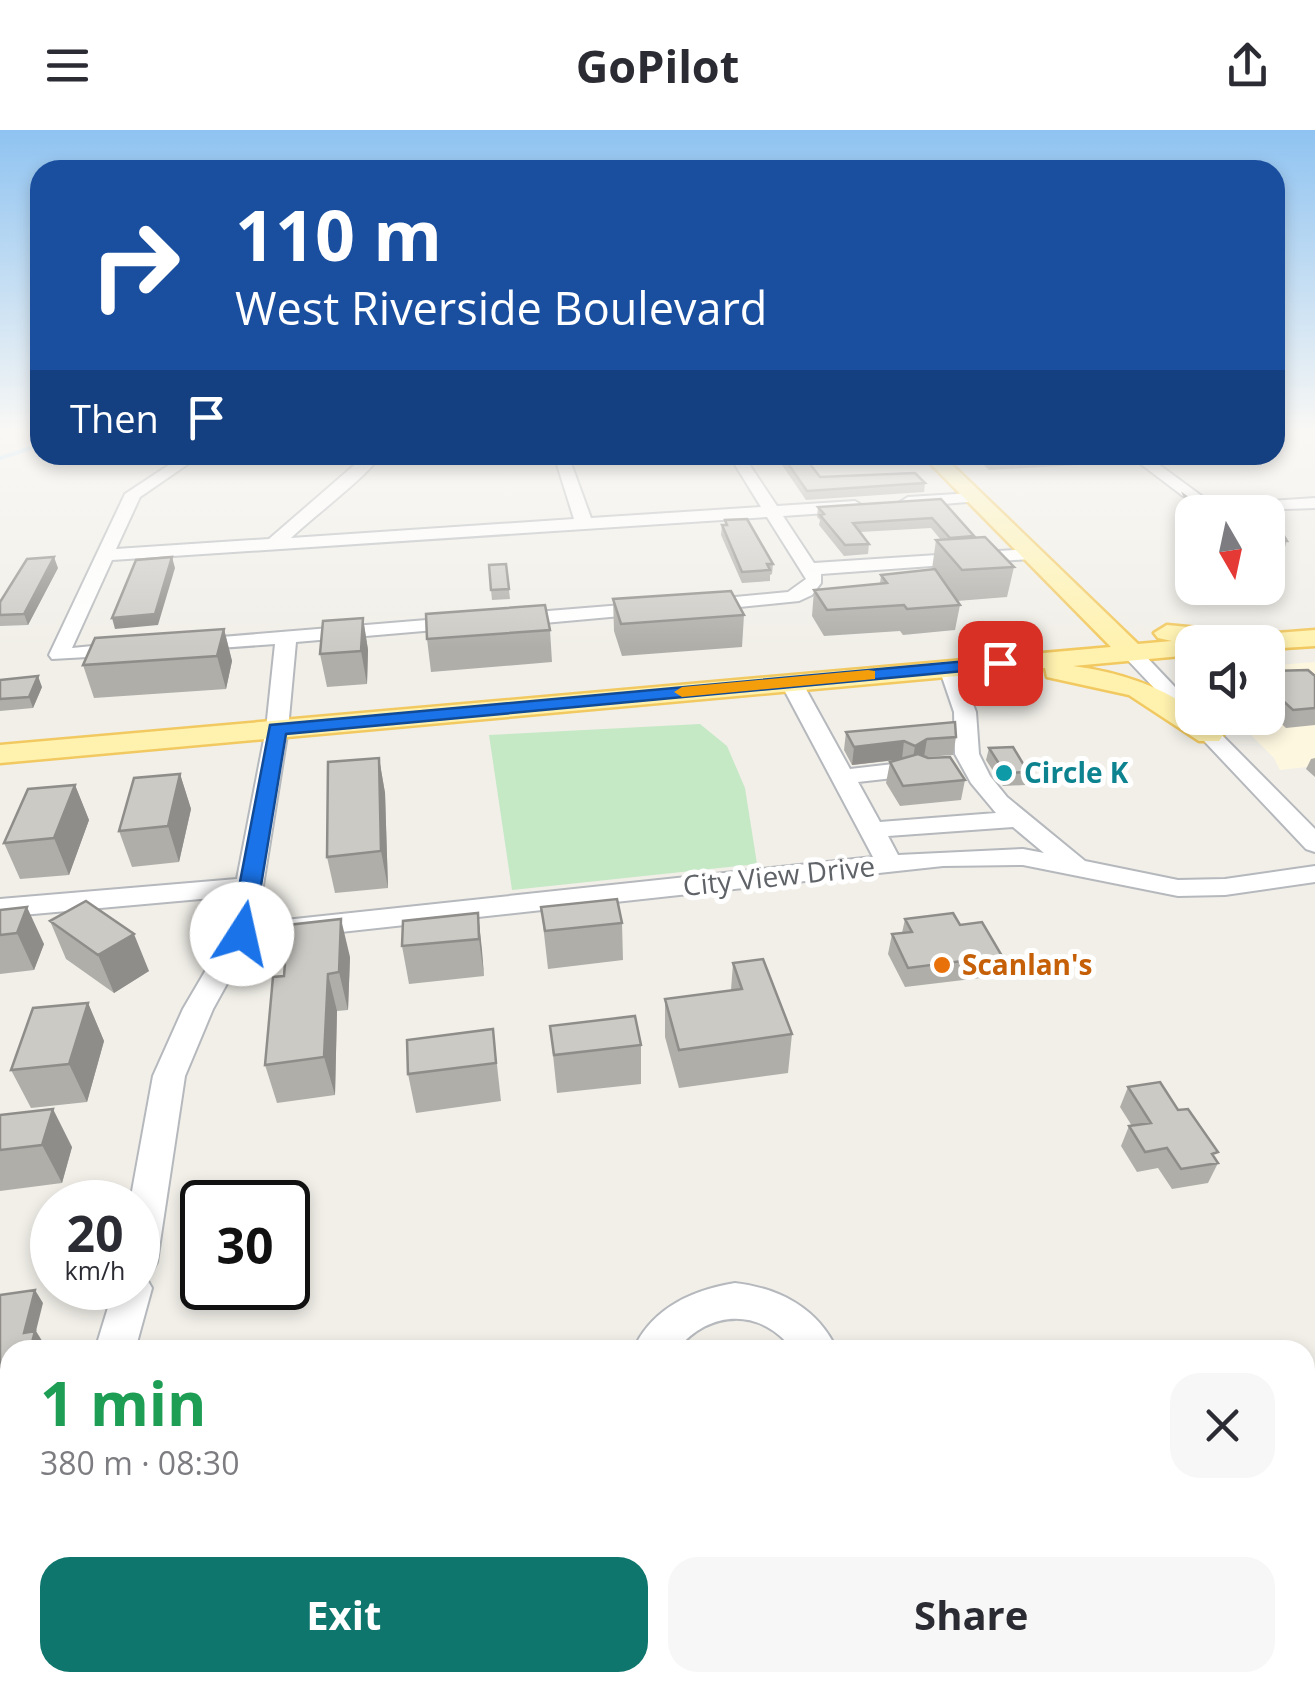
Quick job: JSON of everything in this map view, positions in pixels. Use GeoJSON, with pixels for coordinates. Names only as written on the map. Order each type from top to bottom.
{"type":"FeatureCollection","features":[{"type":"Feature","properties":{"kind":"main road"},"geometry":{"type":"LineString","coordinates":[[978,503],[1130,652]]}},
{"type":"Feature","properties":{"kind":"main road"},"geometry":{"type":"LineString","coordinates":[[1075,598],[1132,624],[1175,633]]}},
{"type":"Feature","properties":{"kind":"main road"},"geometry":{"type":"LineString","coordinates":[[1000,663],[1049,651],[1084,636],[1087,626],[1075,598]]}},
{"type":"Feature","properties":{"kind":"main road"},"geometry":{"type":"LineString","coordinates":[[1285,640],[1315,638]]}},
{"type":"Feature","properties":{"kind":"main road"},"geometry":{"type":"LineString","coordinates":[[0,754],[1175,648]]}},
{"type":"Feature","properties":{"kind":"main road"},"geometry":{"type":"LineString","coordinates":[[1000,663],[1125,684],[1175,707]]}},
{"type":"Feature","properties":{"kind":"street"},"geometry":{"type":"LineString","coordinates":[[130,503],[59,654],[778,599],[836,567],[1030,554]]}},
{"type":"Feature","properties":{"kind":"street"},"geometry":{"type":"LineString","coordinates":[[274,544],[318,503]]}},
{"type":"Feature","properties":{"kind":"street"},"geometry":{"type":"LineString","coordinates":[[577,503],[584,523]]}},
{"type":"Feature","properties":{"kind":"street"},"geometry":{"type":"LineString","coordinates":[[768,503],[810,578]]}},
{"type":"Feature","properties":{"kind":"street"},"geometry":{"type":"LineString","coordinates":[[893,504],[908,503]]}},
{"type":"Feature","properties":{"kind":"street"},"geometry":{"type":"LineString","coordinates":[[1285,505],[1315,503]]}},
{"type":"Feature","properties":{"kind":"street"},"geometry":{"type":"LineString","coordinates":[[104,556],[874,505]]}},
{"type":"Feature","properties":{"kind":"street"},"geometry":{"type":"LineString","coordinates":[[904,563],[917,582]]}},
{"type":"Feature","properties":{"kind":"street"},"geometry":{"type":"LineString","coordinates":[[836,567],[852,586]]}},
{"type":"Feature","properties":{"kind":"street"},"geometry":{"type":"LineString","coordinates":[[152,1180],[173,1063],[198,1009],[242,934],[277,729],[286,637]]}},
{"type":"Feature","properties":{"kind":"street"},"geometry":{"type":"LineString","coordinates":[[1130,652],[1175,697]]}},
{"type":"Feature","properties":{"kind":"street"},"geometry":{"type":"LineString","coordinates":[[948,668],[961,695],[956,727],[972,764],[998,802],[1074,866]]}},
{"type":"Feature","properties":{"kind":"street"},"geometry":{"type":"LineString","coordinates":[[791,682],[890,864]]}},
{"type":"Feature","properties":{"kind":"street"},"geometry":{"type":"LineString","coordinates":[[1212,735],[1315,844]]}},
{"type":"Feature","properties":{"kind":"street"},"geometry":{"type":"LineString","coordinates":[[822,739],[856,736]]}},
{"type":"Feature","properties":{"kind":"street"},"geometry":{"type":"LineString","coordinates":[[944,766],[972,764]]}},
{"type":"Feature","properties":{"kind":"street"},"geometry":{"type":"LineString","coordinates":[[842,777],[886,770]]}},
{"type":"Feature","properties":{"kind":"street"},"geometry":{"type":"LineString","coordinates":[[872,830],[1018,819]]}},
{"type":"Feature","properties":{"kind":"street","name":"City View Drive"},"geometry":{"type":"LineString","coordinates":[[242,934],[988,856],[1023,857],[1178,888],[1225,887],[1315,874]]}},
{"type":"Feature","properties":{"kind":"street"},"geometry":{"type":"LineString","coordinates":[[0,908],[250,886]]}},
{"type":"Feature","properties":{"kind":"street"},"geometry":{"type":"LineString","coordinates":[[659,1340],[668,1326],[699,1306],[730,1300],[768,1305],[793,1320],[809,1340]]}},
{"type":"Feature","properties":{"kind":"street"},"geometry":{"type":"LineString","coordinates":[[118,1340],[127,1310]]}},
{"type":"Feature","properties":{"kind":"shaded area"},"geometry":{"type":"Polygon","coordinates":[[[1315,662],[1315,766],[1280,770],[1274,758],[1251,735],[1285,735],[1285,665],[1315,662]]]}},
{"type":"Feature","properties":{"kind":"green space"},"geometry":{"type":"Polygon","coordinates":[[[700,724],[727,746],[745,788],[757,864],[512,890],[489,735],[700,724]]]}},
{"type":"Feature","properties":{"kind":"building"},"geometry":{"type":"Polygon","coordinates":[[[944,503],[974,536],[950,538],[932,518],[853,523],[869,544],[845,545],[820,515],[824,514],[818,507],[944,503]]]}},
{"type":"Feature","properties":{"kind":"building"},"geometry":{"type":"Polygon","coordinates":[[[747,519],[773,564],[767,564],[770,570],[742,572],[722,525],[727,525],[725,520],[747,519]]]}},
{"type":"Feature","properties":{"kind":"building"},"geometry":{"type":"Polygon","coordinates":[[[985,537],[1014,567],[962,570],[936,540],[985,537]]]}},
{"type":"Feature","properties":{"kind":"building"},"geometry":{"type":"Polygon","coordinates":[[[54,557],[24,614],[0,615],[0,602],[27,559],[54,557]]]}},
{"type":"Feature","properties":{"kind":"building"},"geometry":{"type":"Polygon","coordinates":[[[172,557],[155,614],[112,618],[136,560],[172,557]]]}},
{"type":"Feature","properties":{"kind":"building"},"geometry":{"type":"Polygon","coordinates":[[[506,564],[509,589],[491,590],[489,565],[506,564]]]}},
{"type":"Feature","properties":{"kind":"building"},"geometry":{"type":"Polygon","coordinates":[[[935,569],[960,605],[827,610],[814,590],[887,583],[881,575],[935,569]]]}},
{"type":"Feature","properties":{"kind":"building"},"geometry":{"type":"Polygon","coordinates":[[[731,591],[744,615],[621,624],[613,599],[731,591]]]}},
{"type":"Feature","properties":{"kind":"building"},"geometry":{"type":"Polygon","coordinates":[[[545,605],[550,630],[427,639],[426,614],[545,605]]]}},
{"type":"Feature","properties":{"kind":"building"},"geometry":{"type":"Polygon","coordinates":[[[363,618],[361,651],[320,654],[323,621],[363,618]]]}},
{"type":"Feature","properties":{"kind":"building"},"geometry":{"type":"Polygon","coordinates":[[[224,629],[217,656],[83,665],[95,638],[224,629]]]}},
{"type":"Feature","properties":{"kind":"building"},"geometry":{"type":"Polygon","coordinates":[[[1308,670],[1315,676],[1315,708],[1293,710],[1285,703],[1285,671],[1308,670]]]}},
{"type":"Feature","properties":{"kind":"building"},"geometry":{"type":"Polygon","coordinates":[[[38,676],[29,697],[0,699],[0,680],[38,676]]]}},
{"type":"Feature","properties":{"kind":"building"},"geometry":{"type":"Polygon","coordinates":[[[955,722],[956,737],[927,739],[915,746],[904,741],[854,747],[846,732],[955,722]]]}},
{"type":"Feature","properties":{"kind":"building"},"geometry":{"type":"Polygon","coordinates":[[[1013,747],[1028,772],[1005,773],[989,748],[1013,747]]]}},
{"type":"Feature","properties":{"kind":"building"},"geometry":{"type":"Polygon","coordinates":[[[918,754],[928,758],[950,757],[965,780],[903,786],[890,762],[918,754]]]}},
{"type":"Feature","properties":{"kind":"building"},"geometry":{"type":"Polygon","coordinates":[[[379,758],[381,851],[327,857],[328,762],[379,758]]]}},
{"type":"Feature","properties":{"kind":"building"},"geometry":{"type":"Polygon","coordinates":[[[180,774],[168,826],[119,831],[134,778],[180,774]]]}},
{"type":"Feature","properties":{"kind":"building"},"geometry":{"type":"Polygon","coordinates":[[[75,785],[54,838],[4,843],[28,789],[75,785]]]}},
{"type":"Feature","properties":{"kind":"building"},"geometry":{"type":"Polygon","coordinates":[[[617,899],[622,923],[545,931],[541,907],[617,899]]]}},
{"type":"Feature","properties":{"kind":"building"},"geometry":{"type":"Polygon","coordinates":[[[86,901],[134,934],[98,955],[50,921],[86,901]]]}},
{"type":"Feature","properties":{"kind":"building"},"geometry":{"type":"Polygon","coordinates":[[[27,907],[17,933],[0,935],[0,910],[27,907]]]}},
{"type":"Feature","properties":{"kind":"building"},"geometry":{"type":"Polygon","coordinates":[[[478,913],[479,939],[402,946],[403,921],[478,913]]]}},
{"type":"Feature","properties":{"kind":"building"},"geometry":{"type":"Polygon","coordinates":[[[953,913],[960,925],[982,922],[1002,956],[908,968],[892,934],[912,932],[905,919],[953,913]]]}},
{"type":"Feature","properties":{"kind":"building"},"geometry":{"type":"Polygon","coordinates":[[[341,919],[339,972],[328,974],[324,1057],[265,1065],[273,977],[284,976],[288,925],[341,919]]]}},
{"type":"Feature","properties":{"kind":"building"},"geometry":{"type":"Polygon","coordinates":[[[763,959],[792,1034],[679,1050],[665,999],[742,989],[733,963],[763,959]]]}},
{"type":"Feature","properties":{"kind":"building"},"geometry":{"type":"Polygon","coordinates":[[[88,1003],[69,1064],[11,1070],[33,1008],[88,1003]]]}},
{"type":"Feature","properties":{"kind":"building"},"geometry":{"type":"Polygon","coordinates":[[[635,1016],[641,1045],[554,1055],[550,1026],[635,1016]]]}},
{"type":"Feature","properties":{"kind":"building"},"geometry":{"type":"Polygon","coordinates":[[[493,1029],[496,1063],[408,1074],[407,1040],[493,1029]]]}},
{"type":"Feature","properties":{"kind":"building"},"geometry":{"type":"Polygon","coordinates":[[[1160,1082],[1178,1110],[1188,1109],[1218,1152],[1212,1154],[1218,1163],[1181,1169],[1167,1148],[1145,1152],[1129,1126],[1151,1123],[1128,1087],[1160,1082]]]}},
{"type":"Feature","properties":{"kind":"building"},"geometry":{"type":"Polygon","coordinates":[[[53,1109],[42,1145],[0,1150],[0,1115],[53,1109]]]}},
{"type":"Feature","properties":{"kind":"building"},"geometry":{"type":"Polygon","coordinates":[[[30,1291],[24,1333],[35,1331],[33,1340],[0,1340],[0,1295],[30,1291]]]}},
{"type":"Feature","properties":{"kind":"slow traffic"},"geometry":{"type":"LineString","coordinates":[[682,692],[868,675]]}},
{"type":"Feature","properties":{"kind":"place","name":"Circle K"},"geometry":{"type":"Point","coordinates":[1004,773]}},
{"type":"Feature","properties":{"kind":"place","name":"Scanlan's"},"geometry":{"type":"Point","coordinates":[942,965]}},
{"type":"Feature","properties":{"kind":"route"},"geometry":{"type":"LineString","coordinates":[[242,934],[277,729],[1000,663]]}}]}
